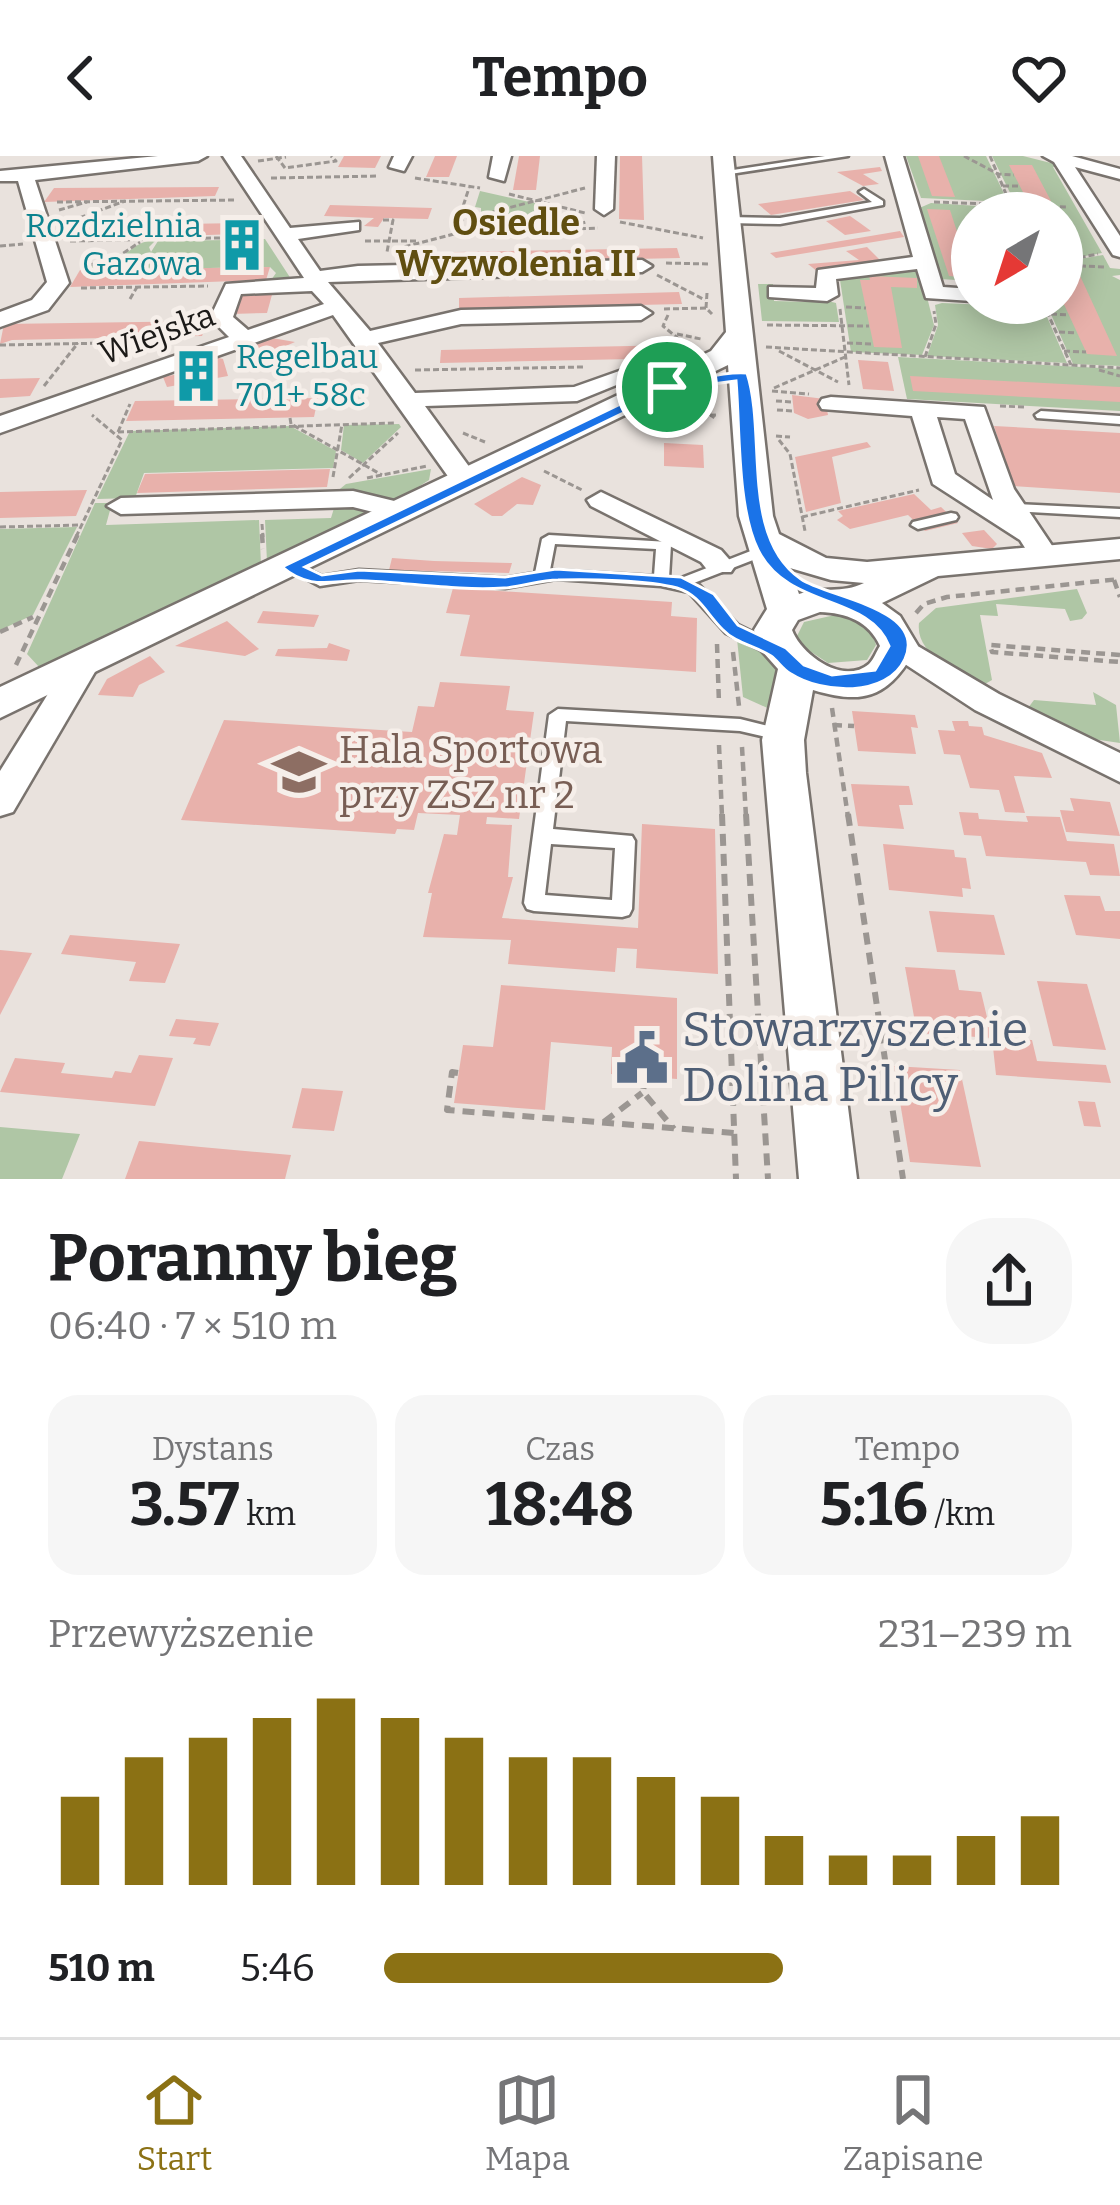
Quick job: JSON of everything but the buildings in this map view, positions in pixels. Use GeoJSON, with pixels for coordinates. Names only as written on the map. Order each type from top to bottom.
{"type":"FeatureCollection","features":[{"type":"Feature","properties":{"kind":"street"},"geometry":{"type":"LineString","coordinates":[[0,176],[198,156]]}},
{"type":"Feature","properties":{"kind":"street"},"geometry":{"type":"LineString","coordinates":[[232,156],[277,236],[364,339],[452,477]]}},
{"type":"Feature","properties":{"kind":"street"},"geometry":{"type":"LineString","coordinates":[[494,186],[502,156]]}},
{"type":"Feature","properties":{"kind":"street"},"geometry":{"type":"LineString","coordinates":[[605,156],[607,214]]}},
{"type":"Feature","properties":{"kind":"street"},"geometry":{"type":"LineString","coordinates":[[894,156],[934,293],[951,294]]}},
{"type":"Feature","properties":{"kind":"street"},"geometry":{"type":"LineString","coordinates":[[1056,157],[1120,174]]}},
{"type":"Feature","properties":{"kind":"street"},"geometry":{"type":"LineString","coordinates":[[1056,157],[1094,208],[1110,253]]}},
{"type":"Feature","properties":{"kind":"street"},"geometry":{"type":"LineString","coordinates":[[723,164],[720,230],[752,400],[766,547],[784,639],[833,694]]}},
{"type":"Feature","properties":{"kind":"street"},"geometry":{"type":"LineString","coordinates":[[0,320],[40,304],[56,281],[25,175]]}},
{"type":"Feature","properties":{"kind":"street"},"geometry":{"type":"LineString","coordinates":[[277,236],[358,234]]}},
{"type":"Feature","properties":{"kind":"street"},"geometry":{"type":"LineString","coordinates":[[777,292],[827,295],[826,274],[926,262]]}},
{"type":"Feature","properties":{"kind":"street"},"geometry":{"type":"LineString","coordinates":[[244,338],[220,318],[233,288],[358,272],[650,271]]}},
{"type":"Feature","properties":{"kind":"street","name":"Wiejska"},"geometry":{"type":"LineString","coordinates":[[0,425],[336,308]]}},
{"type":"Feature","properties":{"kind":"street"},"geometry":{"type":"LineString","coordinates":[[364,339],[461,317],[641,313]]}},
{"type":"Feature","properties":{"kind":"street"},"geometry":{"type":"LineString","coordinates":[[0,704],[278,567],[406,512],[452,477],[542,454],[721,357],[738,332]]}},
{"type":"Feature","properties":{"kind":"street"},"geometry":{"type":"LineString","coordinates":[[408,402],[440,396],[578,394],[639,371]]}},
{"type":"Feature","properties":{"kind":"street"},"geometry":{"type":"LineString","coordinates":[[692,373],[752,400]]}},
{"type":"Feature","properties":{"kind":"street"},"geometry":{"type":"LineString","coordinates":[[843,397],[975,412],[1001,492],[1085,564]]}},
{"type":"Feature","properties":{"kind":"street"},"geometry":{"type":"LineString","coordinates":[[922,409],[947,482],[1085,564]]}},
{"type":"Feature","properties":{"kind":"street"},"geometry":{"type":"LineString","coordinates":[[121,506],[353,499],[406,512]]}},
{"type":"Feature","properties":{"kind":"street"},"geometry":{"type":"LineString","coordinates":[[602,500],[711,556],[720,566]]}},
{"type":"Feature","properties":{"kind":"street"},"geometry":{"type":"LineString","coordinates":[[766,547],[841,574],[930,566],[1085,564]]}},
{"type":"Feature","properties":{"kind":"street"},"geometry":{"type":"LineString","coordinates":[[766,547],[794,583],[875,614],[833,694],[828,1179]]}},
{"type":"Feature","properties":{"kind":"street"},"geometry":{"type":"LineString","coordinates":[[833,694],[901,604],[916,593],[1085,564]]}},
{"type":"Feature","properties":{"kind":"street"},"geometry":{"type":"LineString","coordinates":[[784,639],[805,602],[842,602],[930,566]]}},
{"type":"Feature","properties":{"kind":"street"},"geometry":{"type":"LineString","coordinates":[[0,802],[82,665]]}},
{"type":"Feature","properties":{"kind":"street"},"geometry":{"type":"LineString","coordinates":[[833,694],[928,681],[987,702],[1120,770]]}},
{"type":"Feature","properties":{"kind":"lane"},"geometry":{"type":"LineString","coordinates":[[766,168],[770,156]]}},
{"type":"Feature","properties":{"kind":"lane"},"geometry":{"type":"LineString","coordinates":[[723,164],[766,168],[844,156]]}},
{"type":"Feature","properties":{"kind":"lane"},"geometry":{"type":"LineString","coordinates":[[720,230],[880,203],[863,192]]}},
{"type":"Feature","properties":{"kind":"lane"},"geometry":{"type":"LineString","coordinates":[[1041,415],[1120,420]]}},
{"type":"Feature","properties":{"kind":"lane"},"geometry":{"type":"LineString","coordinates":[[1016,508],[1120,513]]}},
{"type":"Feature","properties":{"kind":"lane"},"geometry":{"type":"LineString","coordinates":[[918,525],[951,517]]}},
{"type":"Feature","properties":{"kind":"lane"},"geometry":{"type":"LineString","coordinates":[[542,575],[549,538],[664,545],[661,581]]}},
{"type":"Feature","properties":{"kind":"lane"},"geometry":{"type":"LineString","coordinates":[[681,583],[766,547]]}},
{"type":"Feature","properties":{"kind":"lane"},"geometry":{"type":"LineString","coordinates":[[278,567],[320,581],[359,575],[505,583],[542,575],[681,583],[707,598],[727,622],[784,639]]}},
{"type":"Feature","properties":{"kind":"lane"},"geometry":{"type":"LineString","coordinates":[[727,622],[752,625],[784,639]]}},
{"type":"Feature","properties":{"kind":"lane"},"geometry":{"type":"LineString","coordinates":[[544,836],[625,841],[622,909],[534,903],[558,715],[718,724],[833,694]]}},
{"type":"Feature","properties":{"kind":"path"},"geometry":{"type":"LineString","coordinates":[[277,157],[285,168],[336,161],[332,156]]}},
{"type":"Feature","properties":{"kind":"path"},"geometry":{"type":"LineString","coordinates":[[964,156],[998,174],[1014,175]]}},
{"type":"Feature","properties":{"kind":"path"},"geometry":{"type":"LineString","coordinates":[[990,156],[1006,192]]}},
{"type":"Feature","properties":{"kind":"path"},"geometry":{"type":"LineString","coordinates":[[259,161],[286,157]]}},
{"type":"Feature","properties":{"kind":"path"},"geometry":{"type":"LineString","coordinates":[[271,178],[397,169],[470,186],[494,186],[604,218],[551,230]]}},
{"type":"Feature","properties":{"kind":"path"},"geometry":{"type":"LineString","coordinates":[[418,171],[428,171]]}},
{"type":"Feature","properties":{"kind":"path"},"geometry":{"type":"LineString","coordinates":[[454,234],[470,186]]}},
{"type":"Feature","properties":{"kind":"path"},"geometry":{"type":"LineString","coordinates":[[1004,186],[1020,187]]}},
{"type":"Feature","properties":{"kind":"path"},"geometry":{"type":"LineString","coordinates":[[458,220],[573,189],[605,188]]}},
{"type":"Feature","properties":{"kind":"path"},"geometry":{"type":"LineString","coordinates":[[0,245],[42,236],[120,200]]}},
{"type":"Feature","properties":{"kind":"path"},"geometry":{"type":"LineString","coordinates":[[34,203],[243,200]]}},
{"type":"Feature","properties":{"kind":"path"},"geometry":{"type":"LineString","coordinates":[[929,202],[951,203]]}},
{"type":"Feature","properties":{"kind":"path"},"geometry":{"type":"LineString","coordinates":[[1083,208],[1094,208]]}},
{"type":"Feature","properties":{"kind":"path"},"geometry":{"type":"LineString","coordinates":[[607,214],[641,226]]}},
{"type":"Feature","properties":{"kind":"path"},"geometry":{"type":"LineString","coordinates":[[383,220],[393,220],[387,252]]}},
{"type":"Feature","properties":{"kind":"path"},"geometry":{"type":"LineString","coordinates":[[618,227],[720,230]]}},
{"type":"Feature","properties":{"kind":"path"},"geometry":{"type":"LineString","coordinates":[[387,252],[454,234],[596,228]]}},
{"type":"Feature","properties":{"kind":"path"},"geometry":{"type":"LineString","coordinates":[[358,234],[388,241],[426,241]]}},
{"type":"Feature","properties":{"kind":"path"},"geometry":{"type":"LineString","coordinates":[[42,236],[277,236]]}},
{"type":"Feature","properties":{"kind":"path"},"geometry":{"type":"LineString","coordinates":[[56,281],[119,256],[145,239]]}},
{"type":"Feature","properties":{"kind":"path"},"geometry":{"type":"LineString","coordinates":[[387,252],[398,254]]}},
{"type":"Feature","properties":{"kind":"path"},"geometry":{"type":"LineString","coordinates":[[669,263],[713,263]]}},
{"type":"Feature","properties":{"kind":"path"},"geometry":{"type":"LineString","coordinates":[[1083,265],[1120,268]]}},
{"type":"Feature","properties":{"kind":"path"},"geometry":{"type":"LineString","coordinates":[[650,271],[705,300],[738,332],[817,370],[843,397]]}},
{"type":"Feature","properties":{"kind":"path"},"geometry":{"type":"LineString","coordinates":[[56,281],[137,287],[220,285]]}},
{"type":"Feature","properties":{"kind":"path"},"geometry":{"type":"LineString","coordinates":[[130,299],[137,287]]}},
{"type":"Feature","properties":{"kind":"path"},"geometry":{"type":"LineString","coordinates":[[705,300],[704,294],[714,288]]}},
{"type":"Feature","properties":{"kind":"path"},"geometry":{"type":"LineString","coordinates":[[925,357],[936,324],[934,293]]}},
{"type":"Feature","properties":{"kind":"path"},"geometry":{"type":"LineString","coordinates":[[843,397],[848,343],[840,306],[866,308]]}},
{"type":"Feature","properties":{"kind":"path"},"geometry":{"type":"LineString","coordinates":[[1053,324],[1071,365]]}},
{"type":"Feature","properties":{"kind":"path"},"geometry":{"type":"LineString","coordinates":[[663,326],[692,373],[752,400],[794,411]]}},
{"type":"Feature","properties":{"kind":"path"},"geometry":{"type":"LineString","coordinates":[[671,333],[869,326]]}},
{"type":"Feature","properties":{"kind":"path"},"geometry":{"type":"LineString","coordinates":[[1056,332],[1077,333]]}},
{"type":"Feature","properties":{"kind":"path"},"geometry":{"type":"LineString","coordinates":[[0,345],[176,341]]}},
{"type":"Feature","properties":{"kind":"path"},"geometry":{"type":"LineString","coordinates":[[33,400],[81,342]]}},
{"type":"Feature","properties":{"kind":"path"},"geometry":{"type":"LineString","coordinates":[[848,343],[873,344]]}},
{"type":"Feature","properties":{"kind":"path"},"geometry":{"type":"LineString","coordinates":[[775,348],[1120,368]]}},
{"type":"Feature","properties":{"kind":"path"},"geometry":{"type":"LineString","coordinates":[[1064,351],[1086,352]]}},
{"type":"Feature","properties":{"kind":"path"},"geometry":{"type":"LineString","coordinates":[[718,439],[752,400],[847,355]]}},
{"type":"Feature","properties":{"kind":"path"},"geometry":{"type":"LineString","coordinates":[[1055,358],[1071,365]]}},
{"type":"Feature","properties":{"kind":"path"},"geometry":{"type":"LineString","coordinates":[[410,370],[602,366]]}},
{"type":"Feature","properties":{"kind":"path"},"geometry":{"type":"LineString","coordinates":[[1088,366],[1120,376]]}},
{"type":"Feature","properties":{"kind":"path"},"geometry":{"type":"LineString","coordinates":[[118,432],[140,392]]}},
{"type":"Feature","properties":{"kind":"path"},"geometry":{"type":"LineString","coordinates":[[645,418],[752,400],[793,402]]}},
{"type":"Feature","properties":{"kind":"path"},"geometry":{"type":"LineString","coordinates":[[16,668],[122,440],[79,404]]}},
{"type":"Feature","properties":{"kind":"path"},"geometry":{"type":"LineString","coordinates":[[194,427],[196,420]]}},
{"type":"Feature","properties":{"kind":"path"},"geometry":{"type":"LineString","coordinates":[[147,428],[149,421]]}},
{"type":"Feature","properties":{"kind":"path"},"geometry":{"type":"LineString","coordinates":[[290,421],[382,475]]}},
{"type":"Feature","properties":{"kind":"path"},"geometry":{"type":"LineString","coordinates":[[118,432],[241,422],[409,423],[344,483],[435,464],[452,477]]}},
{"type":"Feature","properties":{"kind":"path"},"geometry":{"type":"LineString","coordinates":[[331,494],[342,424]]}},
{"type":"Feature","properties":{"kind":"path"},"geometry":{"type":"LineString","coordinates":[[790,437],[775,433],[790,454],[806,536]]}},
{"type":"Feature","properties":{"kind":"path"},"geometry":{"type":"LineString","coordinates":[[542,454],[602,500]]}},
{"type":"Feature","properties":{"kind":"path"},"geometry":{"type":"LineString","coordinates":[[802,517],[947,482]]}},
{"type":"Feature","properties":{"kind":"path"},"geometry":{"type":"LineString","coordinates":[[260,502],[278,567]]}},
{"type":"Feature","properties":{"kind":"path"},"geometry":{"type":"LineString","coordinates":[[0,527],[82,526]]}},
{"type":"Feature","properties":{"kind":"path"},"geometry":{"type":"LineString","coordinates":[[924,604],[1085,564],[1120,597]]}},
{"type":"Feature","properties":{"kind":"path"},"geometry":{"type":"LineString","coordinates":[[0,632],[37,616]]}},
{"type":"Feature","properties":{"kind":"path"},"geometry":{"type":"LineString","coordinates":[[736,1179],[715,645],[723,639],[727,622],[833,694],[854,726]]}},
{"type":"Feature","properties":{"kind":"path"},"geometry":{"type":"LineString","coordinates":[[990,645],[1120,659],[992,652],[990,645]]}},
{"type":"Feature","properties":{"kind":"path"},"geometry":{"type":"LineString","coordinates":[[768,1179],[833,694]]}},
{"type":"Feature","properties":{"kind":"path"},"geometry":{"type":"LineString","coordinates":[[833,694],[903,1179]]}},
{"type":"Feature","properties":{"kind":"path"},"geometry":{"type":"LineString","coordinates":[[458,1072],[452,1072],[447,1110],[734,1133]]}},
{"type":"Feature","properties":{"kind":"path"},"geometry":{"type":"LineString","coordinates":[[604,1122],[643,1092],[645,1077]]}},
{"type":"Feature","properties":{"kind":"path"},"geometry":{"type":"LineString","coordinates":[[643,1092],[674,1129]]}},
{"type":"Feature","properties":{"kind":"green space"},"geometry":{"type":"Polygon","coordinates":[[[906,156],[986,156],[1003,192],[951,192],[951,199],[921,198],[906,156]]]}},
{"type":"Feature","properties":{"kind":"green space"},"geometry":{"type":"Polygon","coordinates":[[[992,156],[1023,156],[1063,166],[1053,167],[1067,192],[1010,192],[992,156]]]}},
{"type":"Feature","properties":{"kind":"green space"},"geometry":{"type":"Polygon","coordinates":[[[480,191],[552,207],[551,228],[481,229],[481,208],[475,207],[480,191]]]}},
{"type":"Feature","properties":{"kind":"green space"},"geometry":{"type":"Polygon","coordinates":[[[931,203],[951,204],[951,280],[940,279],[917,209],[931,203]]]}},
{"type":"Feature","properties":{"kind":"green space"},"geometry":{"type":"Polygon","coordinates":[[[1083,220],[1102,253],[1083,256],[1083,220]]]}},
{"type":"Feature","properties":{"kind":"green space"},"geometry":{"type":"Polygon","coordinates":[[[256,239],[265,239],[293,282],[269,283],[276,273],[270,267],[81,270],[150,241],[156,240],[149,247],[151,252],[158,241],[230,240],[228,249],[252,248],[256,239]]]}},
{"type":"Feature","properties":{"kind":"green space"},"geometry":{"type":"Polygon","coordinates":[[[1103,255],[1110,268],[1120,269],[1120,275],[1112,276],[1120,280],[1120,366],[1073,364],[1055,324],[1083,324],[1083,258],[1103,255]]]}},
{"type":"Feature","properties":{"kind":"green space"},"geometry":{"type":"Polygon","coordinates":[[[920,269],[934,325],[922,355],[851,352],[840,280],[920,269]]]}},
{"type":"Feature","properties":{"kind":"green space"},"geometry":{"type":"Polygon","coordinates":[[[758,284],[773,284],[774,301],[812,302],[812,297],[836,303],[839,322],[762,321],[758,284]]]}},
{"type":"Feature","properties":{"kind":"green space"},"geometry":{"type":"Polygon","coordinates":[[[951,303],[951,324],[1050,324],[1067,363],[927,356],[938,325],[935,305],[951,303]]]}},
{"type":"Feature","properties":{"kind":"green space"},"geometry":{"type":"Polygon","coordinates":[[[898,357],[1120,369],[1120,411],[907,399],[898,357]]]}},
{"type":"Feature","properties":{"kind":"green space"},"geometry":{"type":"Polygon","coordinates":[[[399,424],[363,463],[341,450],[344,425],[399,424]]]}},
{"type":"Feature","properties":{"kind":"green space"},"geometry":{"type":"Polygon","coordinates":[[[290,426],[336,451],[333,468],[144,473],[135,498],[97,499],[130,431],[290,426]]]}},
{"type":"Feature","properties":{"kind":"green space"},"geometry":{"type":"Polygon","coordinates":[[[431,469],[429,480],[397,501],[335,493],[346,484],[431,469]]]}},
{"type":"Feature","properties":{"kind":"green space"},"geometry":{"type":"Polygon","coordinates":[[[95,503],[112,503],[106,525],[259,520],[261,565],[40,668],[27,654],[95,503]]]}},
{"type":"Feature","properties":{"kind":"green space"},"geometry":{"type":"Polygon","coordinates":[[[335,505],[374,512],[267,562],[265,520],[331,518],[335,505]]]}},
{"type":"Feature","properties":{"kind":"green space"},"geometry":{"type":"Polygon","coordinates":[[[77,527],[33,615],[0,630],[0,529],[77,527]]]}},
{"type":"Feature","properties":{"kind":"green space"},"geometry":{"type":"Polygon","coordinates":[[[1077,589],[1087,613],[1082,619],[1070,621],[1065,609],[996,604],[998,616],[980,615],[992,680],[985,684],[941,661],[920,635],[919,623],[936,608],[1077,589]]]}},
{"type":"Feature","properties":{"kind":"green space"},"geometry":{"type":"Polygon","coordinates":[[[835,615],[855,620],[870,632],[876,645],[867,660],[828,663],[799,644],[797,636],[804,622],[835,615]]]}},
{"type":"Feature","properties":{"kind":"green space"},"geometry":{"type":"Polygon","coordinates":[[[737,639],[779,670],[772,710],[743,697],[737,639]]]}},
{"type":"Feature","properties":{"kind":"green space"},"geometry":{"type":"Polygon","coordinates":[[[1093,692],[1116,705],[1120,743],[1093,739],[1028,708],[1034,700],[1096,705],[1093,692]]]}},
{"type":"Feature","properties":{"kind":"green space"},"geometry":{"type":"Polygon","coordinates":[[[0,1127],[80,1134],[62,1179],[0,1179],[0,1127]]]}},
{"type":"Feature","properties":{"kind":"place","name":"Rozdzielnia Gazowa"},"geometry":{"type":"Point","coordinates":[242,245]}},
{"type":"Feature","properties":{"kind":"place","name":"Regelbau 701+ 58c"},"geometry":{"type":"Point","coordinates":[196,376]}},
{"type":"Feature","properties":{"kind":"place","name":"Hala Sportowa przy ZSZ nr 2"},"geometry":{"type":"Point","coordinates":[299,772]}},
{"type":"Feature","properties":{"kind":"place","name":"Stowarzyszenie Dolina Pilicy"},"geometry":{"type":"Point","coordinates":[642,1058]}},
{"type":"Feature","properties":{"kind":"district","name":"Osiedle Wyzwolenia II"},"geometry":{"type":"Point","coordinates":[516,244]}},
{"type":"Feature","properties":{"kind":"route"},"geometry":{"type":"LineString","coordinates":[[742,376],[756,516],[766,550],[794,583],[875,614],[892,629],[899,646],[895,660],[882,674],[859,682],[830,681],[797,670],[780,652],[732,629],[707,598],[681,583],[556,574],[505,583],[359,575],[320,581],[291,567],[551,444],[667,387],[676,392],[702,381],[742,376]]}}]}
